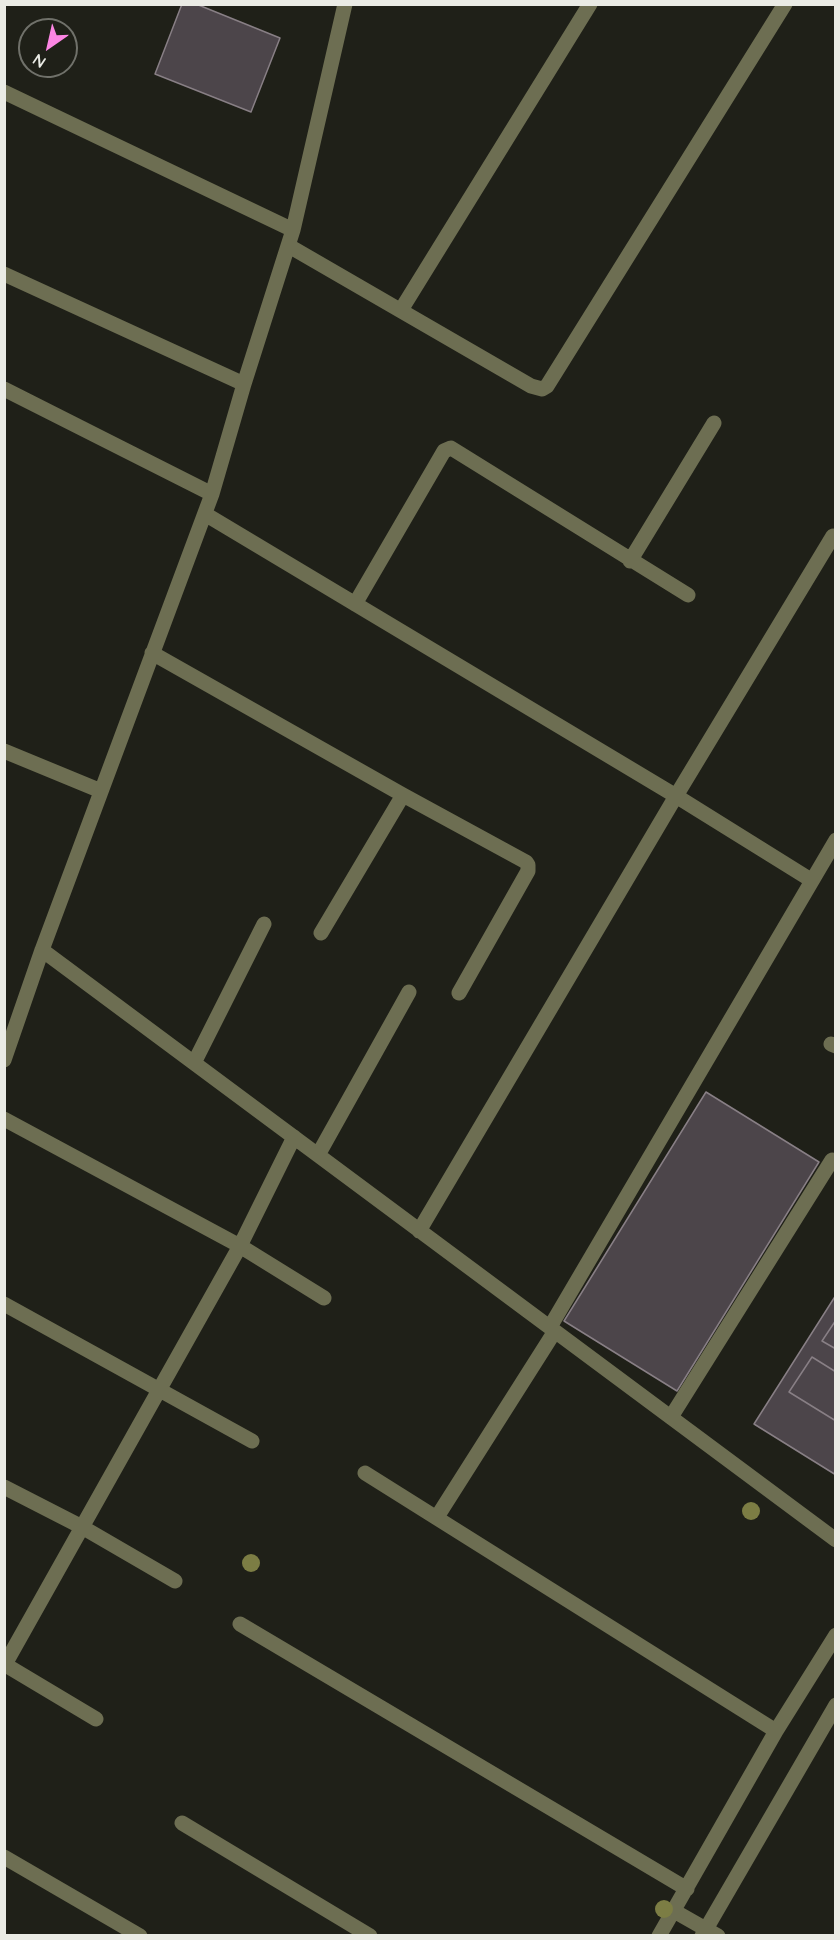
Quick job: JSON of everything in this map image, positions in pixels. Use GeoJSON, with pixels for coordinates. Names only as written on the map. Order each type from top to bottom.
{"type":"FeatureCollection","features":[{"type":"Feature","properties":{"kind":"street"},"geometry":{"type":"LineString","coordinates":[[4,1060],[42,950],[212,494],[244,384],[289,246],[345,4]]}},
{"type":"Feature","properties":{"kind":"street"},"geometry":{"type":"LineString","coordinates":[[401,310],[590,4]]}},
{"type":"Feature","properties":{"kind":"street"},"geometry":{"type":"LineString","coordinates":[[289,246],[531,386],[542,389],[547,386],[785,4]]}},
{"type":"Feature","properties":{"kind":"street"},"geometry":{"type":"LineString","coordinates":[[4,92],[293,230]]}},
{"type":"Feature","properties":{"kind":"street"},"geometry":{"type":"LineString","coordinates":[[4,274],[244,384]]}},
{"type":"Feature","properties":{"kind":"street"},"geometry":{"type":"LineString","coordinates":[[4,389],[212,494]]}},
{"type":"Feature","properties":{"kind":"street"},"geometry":{"type":"LineString","coordinates":[[630,561],[714,423]]}},
{"type":"Feature","properties":{"kind":"street"},"geometry":{"type":"LineString","coordinates":[[355,604],[444,451],[451,448],[688,596]]}},
{"type":"Feature","properties":{"kind":"street"},"geometry":{"type":"LineString","coordinates":[[205,514],[676,796],[811,880]]}},
{"type":"Feature","properties":{"kind":"street"},"geometry":{"type":"LineString","coordinates":[[419,1231],[676,796],[833,536]]}},
{"type":"Feature","properties":{"kind":"street"},"geometry":{"type":"LineString","coordinates":[[152,653],[526,862],[529,868],[459,993]]}},
{"type":"Feature","properties":{"kind":"street"},"geometry":{"type":"LineString","coordinates":[[4,751],[101,791]]}},
{"type":"Feature","properties":{"kind":"street"},"geometry":{"type":"LineString","coordinates":[[321,933],[403,795]]}},
{"type":"Feature","properties":{"kind":"street"},"geometry":{"type":"LineString","coordinates":[[437,1517],[552,1329],[836,840]]}},
{"type":"Feature","properties":{"kind":"street"},"geometry":{"type":"LineString","coordinates":[[194,1063],[264,924]]}},
{"type":"Feature","properties":{"kind":"street"},"geometry":{"type":"LineString","coordinates":[[42,950],[836,1540]]}},
{"type":"Feature","properties":{"kind":"street"},"geometry":{"type":"LineString","coordinates":[[318,1155],[409,992]]}},
{"type":"Feature","properties":{"kind":"street"},"geometry":{"type":"LineString","coordinates":[[4,1119],[240,1246],[324,1298]]}},
{"type":"Feature","properties":{"kind":"street"},"geometry":{"type":"LineString","coordinates":[[96,1719],[5,1665],[240,1246],[294,1137]]}},
{"type":"Feature","properties":{"kind":"street"},"geometry":{"type":"LineString","coordinates":[[671,1418],[832,1160]]}},
{"type":"Feature","properties":{"kind":"street"},"geometry":{"type":"LineString","coordinates":[[4,1304],[252,1441]]}},
{"type":"Feature","properties":{"kind":"street"},"geometry":{"type":"LineString","coordinates":[[365,1473],[776,1731]]}},
{"type":"Feature","properties":{"kind":"street"},"geometry":{"type":"LineString","coordinates":[[4,1486],[82,1527],[175,1581]]}},
{"type":"Feature","properties":{"kind":"street"},"geometry":{"type":"LineString","coordinates":[[240,1624],[687,1889]]}},
{"type":"Feature","properties":{"kind":"street"},"geometry":{"type":"LineString","coordinates":[[659,1935],[776,1731],[836,1635]]}},
{"type":"Feature","properties":{"kind":"street"},"geometry":{"type":"LineString","coordinates":[[674,1911],[709,1933],[836,1705]]}},
{"type":"Feature","properties":{"kind":"street"},"geometry":{"type":"LineString","coordinates":[[182,1823],[370,1935]]}},
{"type":"Feature","properties":{"kind":"street"},"geometry":{"type":"LineString","coordinates":[[4,1857],[140,1935]]}},
{"type":"Feature","properties":{"kind":"building"},"geometry":{"type":"Polygon","coordinates":[[[182,4],[196,4],[280,38],[251,112],[155,74],[182,4]]]}},
{"type":"Feature","properties":{"kind":"building"},"geometry":{"type":"Polygon","coordinates":[[[706,1092],[819,1162],[677,1391],[564,1321],[706,1092]]]}},
{"type":"Feature","properties":{"kind":"building"},"geometry":{"type":"Polygon","coordinates":[[[836,1295],[836,1320],[822,1341],[836,1349],[836,1372],[812,1357],[789,1392],[836,1421],[836,1475],[754,1424],[836,1295]]]}},
{"type":"Feature","properties":{"kind":"building"},"geometry":{"type":"Polygon","coordinates":[[[836,1320],[836,1349],[822,1341],[836,1320]]]}},
{"type":"Feature","properties":{"kind":"building"},"geometry":{"type":"Polygon","coordinates":[[[812,1357],[836,1372],[836,1421],[789,1392],[812,1357]]]}}]}
